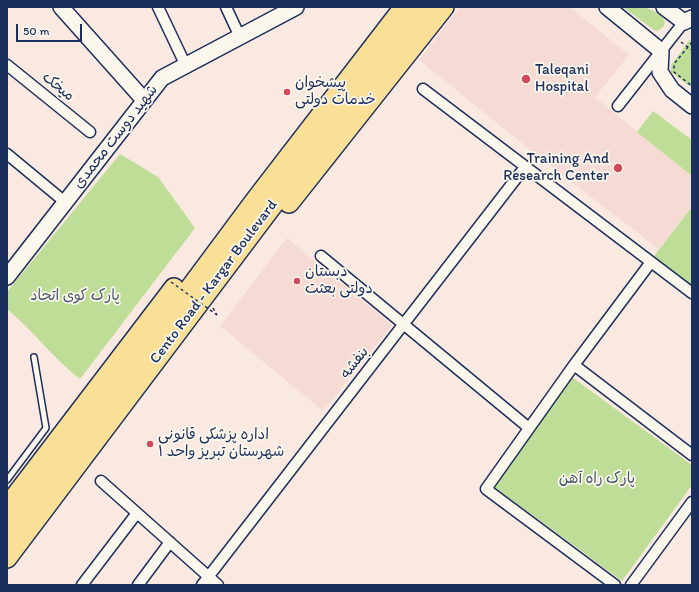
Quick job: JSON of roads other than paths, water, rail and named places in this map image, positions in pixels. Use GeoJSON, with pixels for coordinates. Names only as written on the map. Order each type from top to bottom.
{"type":"FeatureCollection","features":[{"type":"Feature","properties":{"kind":"highway"},"geometry":{"type":"LineString","coordinates":[[387,7],[288,138],[261,206],[290,203],[444,7]]}},
{"type":"Feature","properties":{"kind":"highway","name":"Cento Road - Kargar Boulevard"},"geometry":{"type":"LineString","coordinates":[[7,558],[404,7]]}},
{"type":"Feature","properties":{"kind":"highway","name":"Cento Road - Kargar Boulevard"},"geometry":{"type":"LineString","coordinates":[[7,534],[219,249],[261,206],[422,7]]}},
{"type":"Feature","properties":{"kind":"highway"},"geometry":{"type":"LineString","coordinates":[[7,507],[53,433],[194,262],[219,249]]}},
{"type":"Feature","properties":{"kind":"main road"},"geometry":{"type":"LineString","coordinates":[[62,7],[144,100]]}},
{"type":"Feature","properties":{"kind":"main road","name":"شهید دوست محمدی"},"geometry":{"type":"LineString","coordinates":[[7,277],[162,78],[296,7]]}},
{"type":"Feature","properties":{"kind":"main road"},"geometry":{"type":"LineString","coordinates":[[607,7],[661,51],[660,72],[672,90],[692,106]]}},
{"type":"Feature","properties":{"kind":"main road"},"geometry":{"type":"LineString","coordinates":[[664,7],[689,17]]}},
{"type":"Feature","properties":{"kind":"street"},"geometry":{"type":"LineString","coordinates":[[158,7],[186,66]]}},
{"type":"Feature","properties":{"kind":"street"},"geometry":{"type":"LineString","coordinates":[[226,7],[240,37]]}},
{"type":"Feature","properties":{"kind":"street"},"geometry":{"type":"LineString","coordinates":[[618,106],[689,17]]}},
{"type":"Feature","properties":{"kind":"street","name":"میخک"},"geometry":{"type":"LineString","coordinates":[[7,66],[90,132]]}},
{"type":"Feature","properties":{"kind":"street"},"geometry":{"type":"LineString","coordinates":[[423,90],[692,293]]}},
{"type":"Feature","properties":{"kind":"street"},"geometry":{"type":"LineString","coordinates":[[7,154],[65,202]]}},
{"type":"Feature","properties":{"kind":"street","name":"بنفشه"},"geometry":{"type":"LineString","coordinates":[[202,585],[526,167]]}},
{"type":"Feature","properties":{"kind":"street"},"geometry":{"type":"LineString","coordinates":[[321,256],[529,428]]}},
{"type":"Feature","properties":{"kind":"street"},"geometry":{"type":"LineString","coordinates":[[615,585],[486,489],[574,365],[651,262]]}},
{"type":"Feature","properties":{"kind":"street"},"geometry":{"type":"LineString","coordinates":[[574,365],[692,455]]}},
{"type":"Feature","properties":{"kind":"street"},"geometry":{"type":"LineString","coordinates":[[101,481],[218,585]]}},
{"type":"Feature","properties":{"kind":"street"},"geometry":{"type":"LineString","coordinates":[[631,585],[692,502]]}},
{"type":"Feature","properties":{"kind":"street"},"geometry":{"type":"LineString","coordinates":[[82,585],[137,513]]}},
{"type":"Feature","properties":{"kind":"street"},"geometry":{"type":"LineString","coordinates":[[138,585],[170,542]]}},
{"type":"Feature","properties":{"kind":"lane"},"geometry":{"type":"LineString","coordinates":[[7,480],[53,433],[34,357]]}},
{"type":"Feature","properties":{"kind":"place","name":"Taleqani Hospital"},"geometry":{"type":"Point","coordinates":[526,79]}},
{"type":"Feature","properties":{"kind":"place","name":"پیشخوان خدمات دولتی"},"geometry":{"type":"Point","coordinates":[287,92]}},
{"type":"Feature","properties":{"kind":"place","name":"Training And Research Center"},"geometry":{"type":"Point","coordinates":[618,168]}},
{"type":"Feature","properties":{"kind":"place","name":"دبستان دولتی بعثت"},"geometry":{"type":"Point","coordinates":[297,281]}},
{"type":"Feature","properties":{"kind":"place","name":"اداره پزشکی قانونی شهرستان تبریز واحد ۱"},"geometry":{"type":"Point","coordinates":[150,444]}},
{"type":"Feature","properties":{"kind":"park label","name":"پارک کوی اتحاد"},"geometry":{"type":"Point","coordinates":[75,296]}},
{"type":"Feature","properties":{"kind":"park label","name":"پارک راه آهن"},"geometry":{"type":"Point","coordinates":[597,479]}}]}
